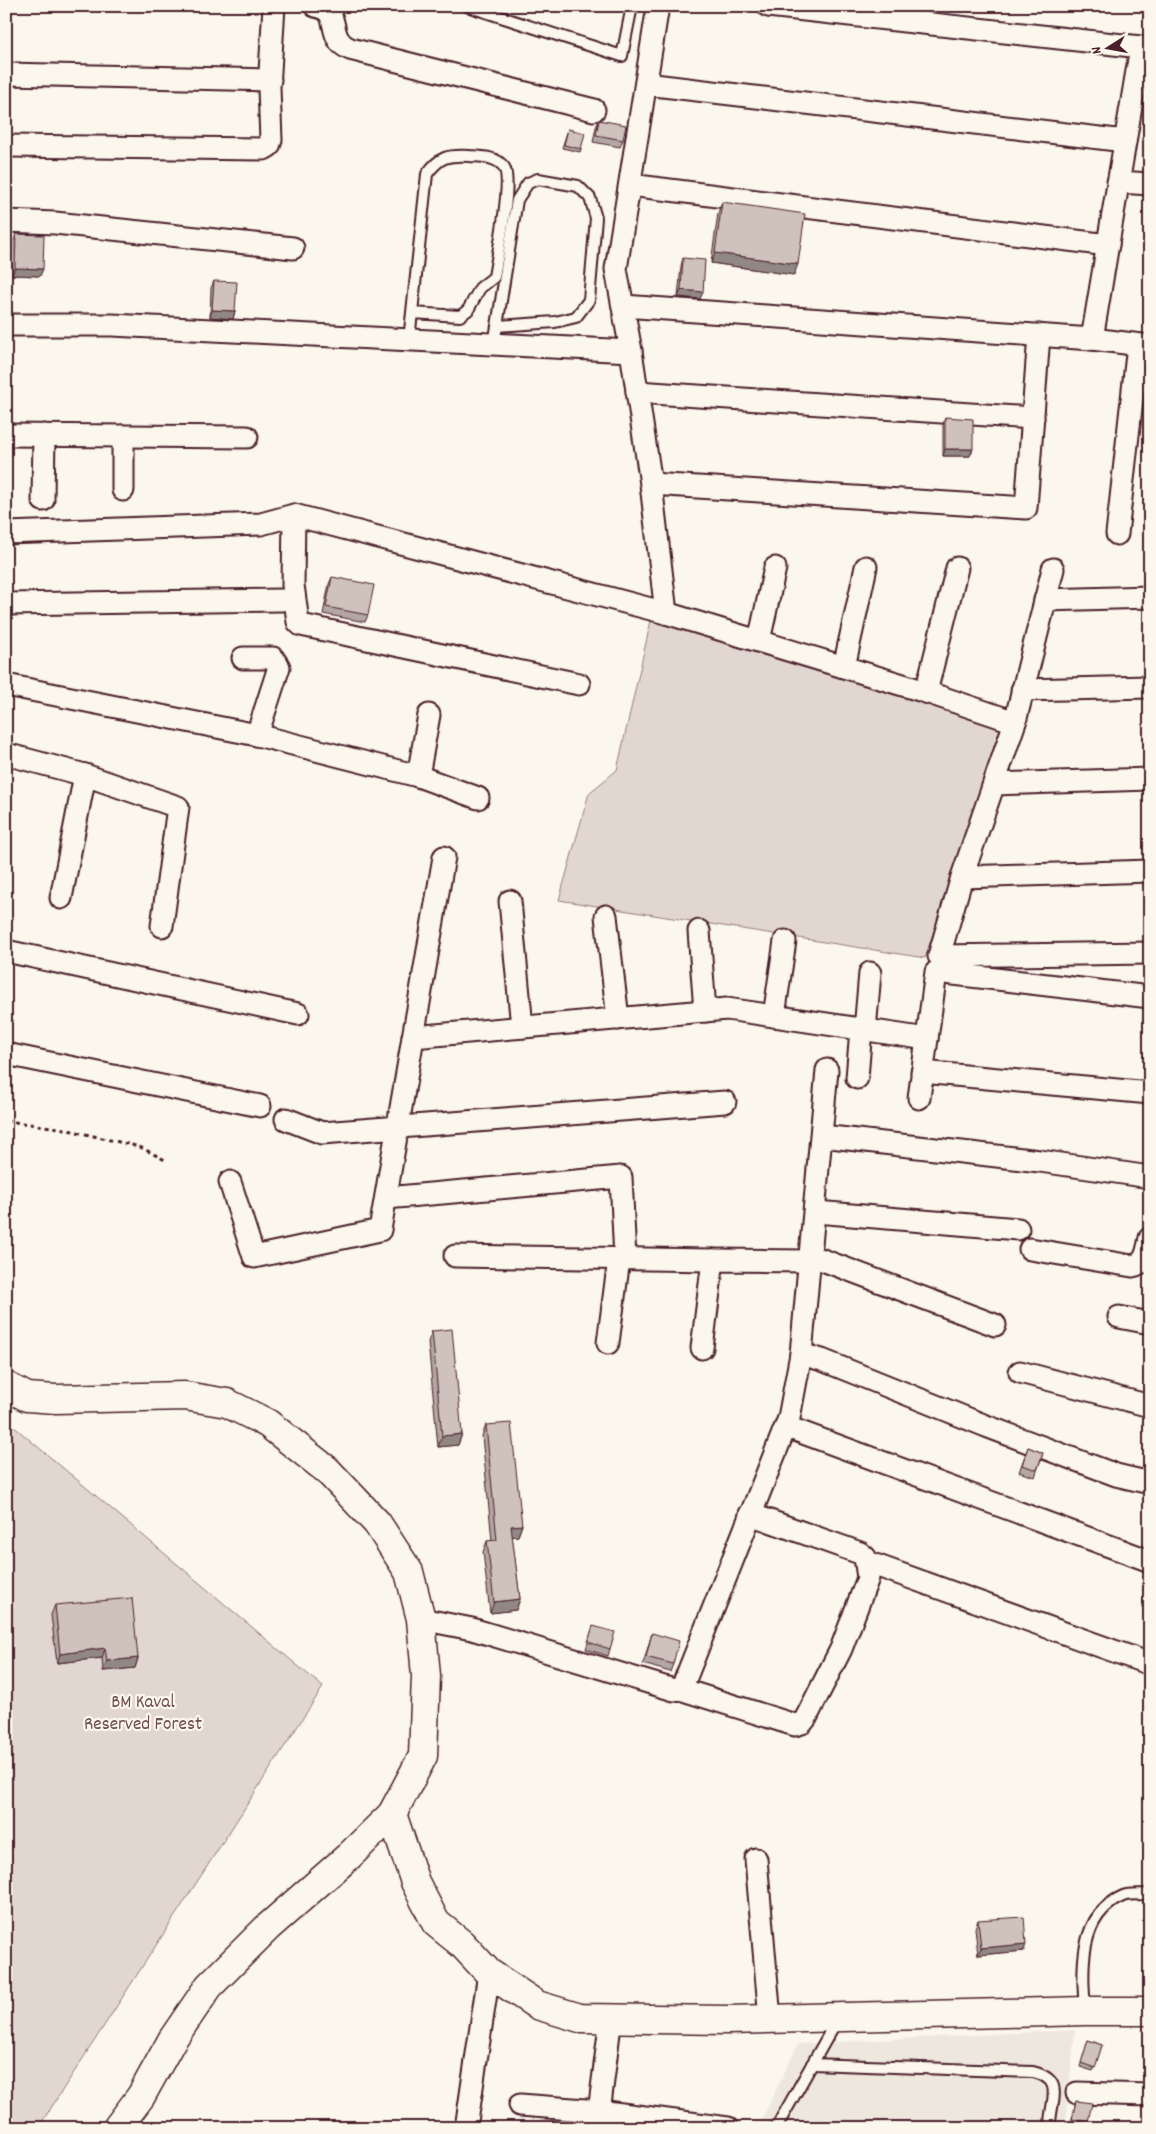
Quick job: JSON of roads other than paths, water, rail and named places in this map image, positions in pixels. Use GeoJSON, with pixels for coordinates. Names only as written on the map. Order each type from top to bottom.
{"type":"FeatureCollection","features":[{"type":"Feature","properties":{"kind":"main road"},"geometry":{"type":"LineString","coordinates":[[6,1386],[27,1397],[56,1400],[185,1396],[227,1403],[267,1423],[327,1470],[377,1523],[409,1572],[421,1619],[426,1676],[423,1756],[392,1814],[349,1856],[268,1927],[209,1986],[172,2040],[141,2096],[117,2128]]}},
{"type":"Feature","properties":{"kind":"main road"},"geometry":{"type":"LineString","coordinates":[[392,1814],[414,1882],[436,1923],[462,1944],[489,1973],[537,2005],[580,2018],[770,2019],[1085,2010],[1150,2011]]}},
{"type":"Feature","properties":{"kind":"street"},"geometry":{"type":"LineString","coordinates":[[6,146],[264,149],[269,146],[271,140],[270,80],[274,6]]}},
{"type":"Feature","properties":{"kind":"street"},"geometry":{"type":"LineString","coordinates":[[314,6],[325,8],[330,12],[335,36],[342,46],[350,49],[594,110]]}},
{"type":"Feature","properties":{"kind":"street"},"geometry":{"type":"LineString","coordinates":[[658,6],[616,269],[638,392],[666,612]]}},
{"type":"Feature","properties":{"kind":"street"},"geometry":{"type":"LineString","coordinates":[[768,6],[1145,41],[1125,141],[1092,339]]}},
{"type":"Feature","properties":{"kind":"street"},"geometry":{"type":"LineString","coordinates":[[6,74],[270,80]]}},
{"type":"Feature","properties":{"kind":"street"},"geometry":{"type":"LineString","coordinates":[[646,84],[1125,141]]}},
{"type":"Feature","properties":{"kind":"street"},"geometry":{"type":"LineString","coordinates":[[1118,182],[1150,184]]}},
{"type":"Feature","properties":{"kind":"street"},"geometry":{"type":"LineString","coordinates":[[630,184],[1108,245]]}},
{"type":"Feature","properties":{"kind":"street"},"geometry":{"type":"LineString","coordinates":[[6,221],[55,223],[293,248]]}},
{"type":"Feature","properties":{"kind":"street"},"geometry":{"type":"LineString","coordinates":[[623,306],[1039,335],[1144,345],[1117,534]]}},
{"type":"Feature","properties":{"kind":"street"},"geometry":{"type":"LineString","coordinates":[[6,326],[112,325],[409,340],[495,335],[631,351]]}},
{"type":"Feature","properties":{"kind":"street"},"geometry":{"type":"LineString","coordinates":[[651,484],[1026,508],[1039,335]]}},
{"type":"Feature","properties":{"kind":"street"},"geometry":{"type":"LineString","coordinates":[[638,392],[1032,418]]}},
{"type":"Feature","properties":{"kind":"street"},"geometry":{"type":"LineString","coordinates":[[6,435],[247,437]]}},
{"type":"Feature","properties":{"kind":"street"},"geometry":{"type":"LineString","coordinates":[[43,500],[44,435]]}},
{"type":"Feature","properties":{"kind":"street"},"geometry":{"type":"LineString","coordinates":[[123,436],[123,490]]}},
{"type":"Feature","properties":{"kind":"street"},"geometry":{"type":"LineString","coordinates":[[294,515],[293,585],[298,622],[301,625],[579,684]]}},
{"type":"Feature","properties":{"kind":"street"},"geometry":{"type":"LineString","coordinates":[[6,532],[261,524],[294,515],[666,612],[926,692],[1014,722]]}},
{"type":"Feature","properties":{"kind":"street"},"geometry":{"type":"LineString","coordinates":[[844,667],[866,567]]}},
{"type":"Feature","properties":{"kind":"street"},"geometry":{"type":"LineString","coordinates":[[759,641],[775,568]]}},
{"type":"Feature","properties":{"kind":"street"},"geometry":{"type":"LineString","coordinates":[[926,692],[957,568]]}},
{"type":"Feature","properties":{"kind":"street"},"geometry":{"type":"LineString","coordinates":[[1053,569],[1014,722],[962,877],[939,956],[1150,953]]}},
{"type":"Feature","properties":{"kind":"street"},"geometry":{"type":"LineString","coordinates":[[1045,600],[1150,597]]}},
{"type":"Feature","properties":{"kind":"street"},"geometry":{"type":"LineString","coordinates":[[6,604],[282,600]]}},
{"type":"Feature","properties":{"kind":"street"},"geometry":{"type":"LineString","coordinates":[[243,658],[273,658],[278,666],[257,735]]}},
{"type":"Feature","properties":{"kind":"street"},"geometry":{"type":"LineString","coordinates":[[6,685],[257,735],[418,776],[478,798]]}},
{"type":"Feature","properties":{"kind":"street"},"geometry":{"type":"LineString","coordinates":[[1022,690],[1150,687]]}},
{"type":"Feature","properties":{"kind":"street"},"geometry":{"type":"LineString","coordinates":[[418,776],[429,715]]}},
{"type":"Feature","properties":{"kind":"street"},"geometry":{"type":"LineString","coordinates":[[6,754],[85,775],[178,807],[162,926]]}},
{"type":"Feature","properties":{"kind":"street"},"geometry":{"type":"LineString","coordinates":[[61,898],[85,775]]}},
{"type":"Feature","properties":{"kind":"street"},"geometry":{"type":"LineString","coordinates":[[994,784],[1150,779]]}},
{"type":"Feature","properties":{"kind":"street"},"geometry":{"type":"LineString","coordinates":[[230,1182],[254,1257],[380,1230],[444,857]]}},
{"type":"Feature","properties":{"kind":"street"},"geometry":{"type":"LineString","coordinates":[[962,877],[1150,871]]}},
{"type":"Feature","properties":{"kind":"street"},"geometry":{"type":"LineString","coordinates":[[510,901],[522,1027]]}},
{"type":"Feature","properties":{"kind":"street"},"geometry":{"type":"LineString","coordinates":[[606,916],[618,1019]]}},
{"type":"Feature","properties":{"kind":"street"},"geometry":{"type":"LineString","coordinates":[[699,930],[705,1011]]}},
{"type":"Feature","properties":{"kind":"street"},"geometry":{"type":"LineString","coordinates":[[774,1016],[785,941]]}},
{"type":"Feature","properties":{"kind":"street"},"geometry":{"type":"LineString","coordinates":[[6,952],[298,1014]]}},
{"type":"Feature","properties":{"kind":"street"},"geometry":{"type":"LineString","coordinates":[[918,1098],[936,972],[1150,997]]}},
{"type":"Feature","properties":{"kind":"street"},"geometry":{"type":"LineString","coordinates":[[857,1078],[870,973]]}},
{"type":"Feature","properties":{"kind":"street"},"geometry":{"type":"LineString","coordinates":[[413,1037],[727,1009],[927,1039]]}},
{"type":"Feature","properties":{"kind":"street"},"geometry":{"type":"LineString","coordinates":[[6,1054],[260,1106]]}},
{"type":"Feature","properties":{"kind":"street"},"geometry":{"type":"LineString","coordinates":[[680,1689],[787,1427],[801,1354],[812,1259],[828,1070]]}},
{"type":"Feature","properties":{"kind":"street"},"geometry":{"type":"LineString","coordinates":[[922,1072],[1150,1093]]}},
{"type":"Feature","properties":{"kind":"street"},"geometry":{"type":"LineString","coordinates":[[286,1119],[322,1133],[725,1102]]}},
{"type":"Feature","properties":{"kind":"street"},"geometry":{"type":"LineString","coordinates":[[822,1136],[1040,1160],[1150,1176]]}},
{"type":"Feature","properties":{"kind":"street"},"geometry":{"type":"LineString","coordinates":[[386,1198],[621,1177],[622,1259],[608,1343]]}},
{"type":"Feature","properties":{"kind":"street"},"geometry":{"type":"LineString","coordinates":[[816,1212],[1018,1230]]}},
{"type":"Feature","properties":{"kind":"street"},"geometry":{"type":"LineString","coordinates":[[1030,1249],[1132,1266],[1142,1263],[1145,1259],[1150,1238]]}},
{"type":"Feature","properties":{"kind":"street"},"geometry":{"type":"LineString","coordinates":[[455,1256],[713,1260],[812,1259],[995,1325]]}},
{"type":"Feature","properties":{"kind":"street"},"geometry":{"type":"LineString","coordinates":[[702,1348],[713,1260]]}},
{"type":"Feature","properties":{"kind":"street"},"geometry":{"type":"LineString","coordinates":[[1119,1318],[1150,1324]]}},
{"type":"Feature","properties":{"kind":"street"},"geometry":{"type":"LineString","coordinates":[[801,1354],[822,1360],[986,1426],[1116,1475],[1150,1483]]}},
{"type":"Feature","properties":{"kind":"street"},"geometry":{"type":"LineString","coordinates":[[1020,1372],[1150,1406]]}},
{"type":"Feature","properties":{"kind":"street"},"geometry":{"type":"LineString","coordinates":[[787,1427],[1150,1561]]}},
{"type":"Feature","properties":{"kind":"street"},"geometry":{"type":"LineString","coordinates":[[750,1514],[860,1552],[868,1562],[1150,1664]]}},
{"type":"Feature","properties":{"kind":"street"},"geometry":{"type":"LineString","coordinates":[[421,1619],[472,1629],[674,1690],[680,1689],[788,1725],[802,1723],[841,1648],[868,1578],[868,1562]]}},
{"type":"Feature","properties":{"kind":"street"},"geometry":{"type":"LineString","coordinates":[[756,1859],[770,2019]]}},
{"type":"Feature","properties":{"kind":"street"},"geometry":{"type":"LineString","coordinates":[[466,2128],[489,1973]]}},
{"type":"Feature","properties":{"kind":"street"},"geometry":{"type":"LineString","coordinates":[[598,2120],[611,2017]]}},
{"type":"Feature","properties":{"kind":"street"},"geometry":{"type":"LineString","coordinates":[[1077,2093],[1150,2095]]}},
{"type":"Feature","properties":{"kind":"street"},"geometry":{"type":"LineString","coordinates":[[520,2105],[598,2120],[728,2128]]}},
{"type":"Feature","properties":{"kind":"lane"},"geometry":{"type":"LineString","coordinates":[[467,6],[622,56],[632,6]]}},
{"type":"Feature","properties":{"kind":"lane"},"geometry":{"type":"LineString","coordinates":[[409,340],[427,174],[434,163],[449,155],[493,158],[504,168],[508,185],[494,277],[480,288],[468,310],[460,316],[412,313]]}},
{"type":"Feature","properties":{"kind":"lane"},"geometry":{"type":"LineString","coordinates":[[538,179],[578,186],[590,198],[596,218],[589,300],[576,317],[495,335],[517,200],[528,183],[538,179]]}},
{"type":"Feature","properties":{"kind":"lane"},"geometry":{"type":"LineString","coordinates":[[1085,2010],[1083,1973],[1090,1926],[1105,1907],[1124,1896],[1150,1894]]}},
{"type":"Feature","properties":{"kind":"lane"},"geometry":{"type":"LineString","coordinates":[[776,2128],[838,2018]]}},
{"type":"Feature","properties":{"kind":"lane"},"geometry":{"type":"LineString","coordinates":[[812,2064],[1033,2072],[1045,2075],[1051,2079],[1054,2086],[1050,2128]]}},
{"type":"Feature","properties":{"kind":"park label","name":"BM Kaval Reserved Forest"},"geometry":{"type":"Point","coordinates":[143,1714]}}]}
